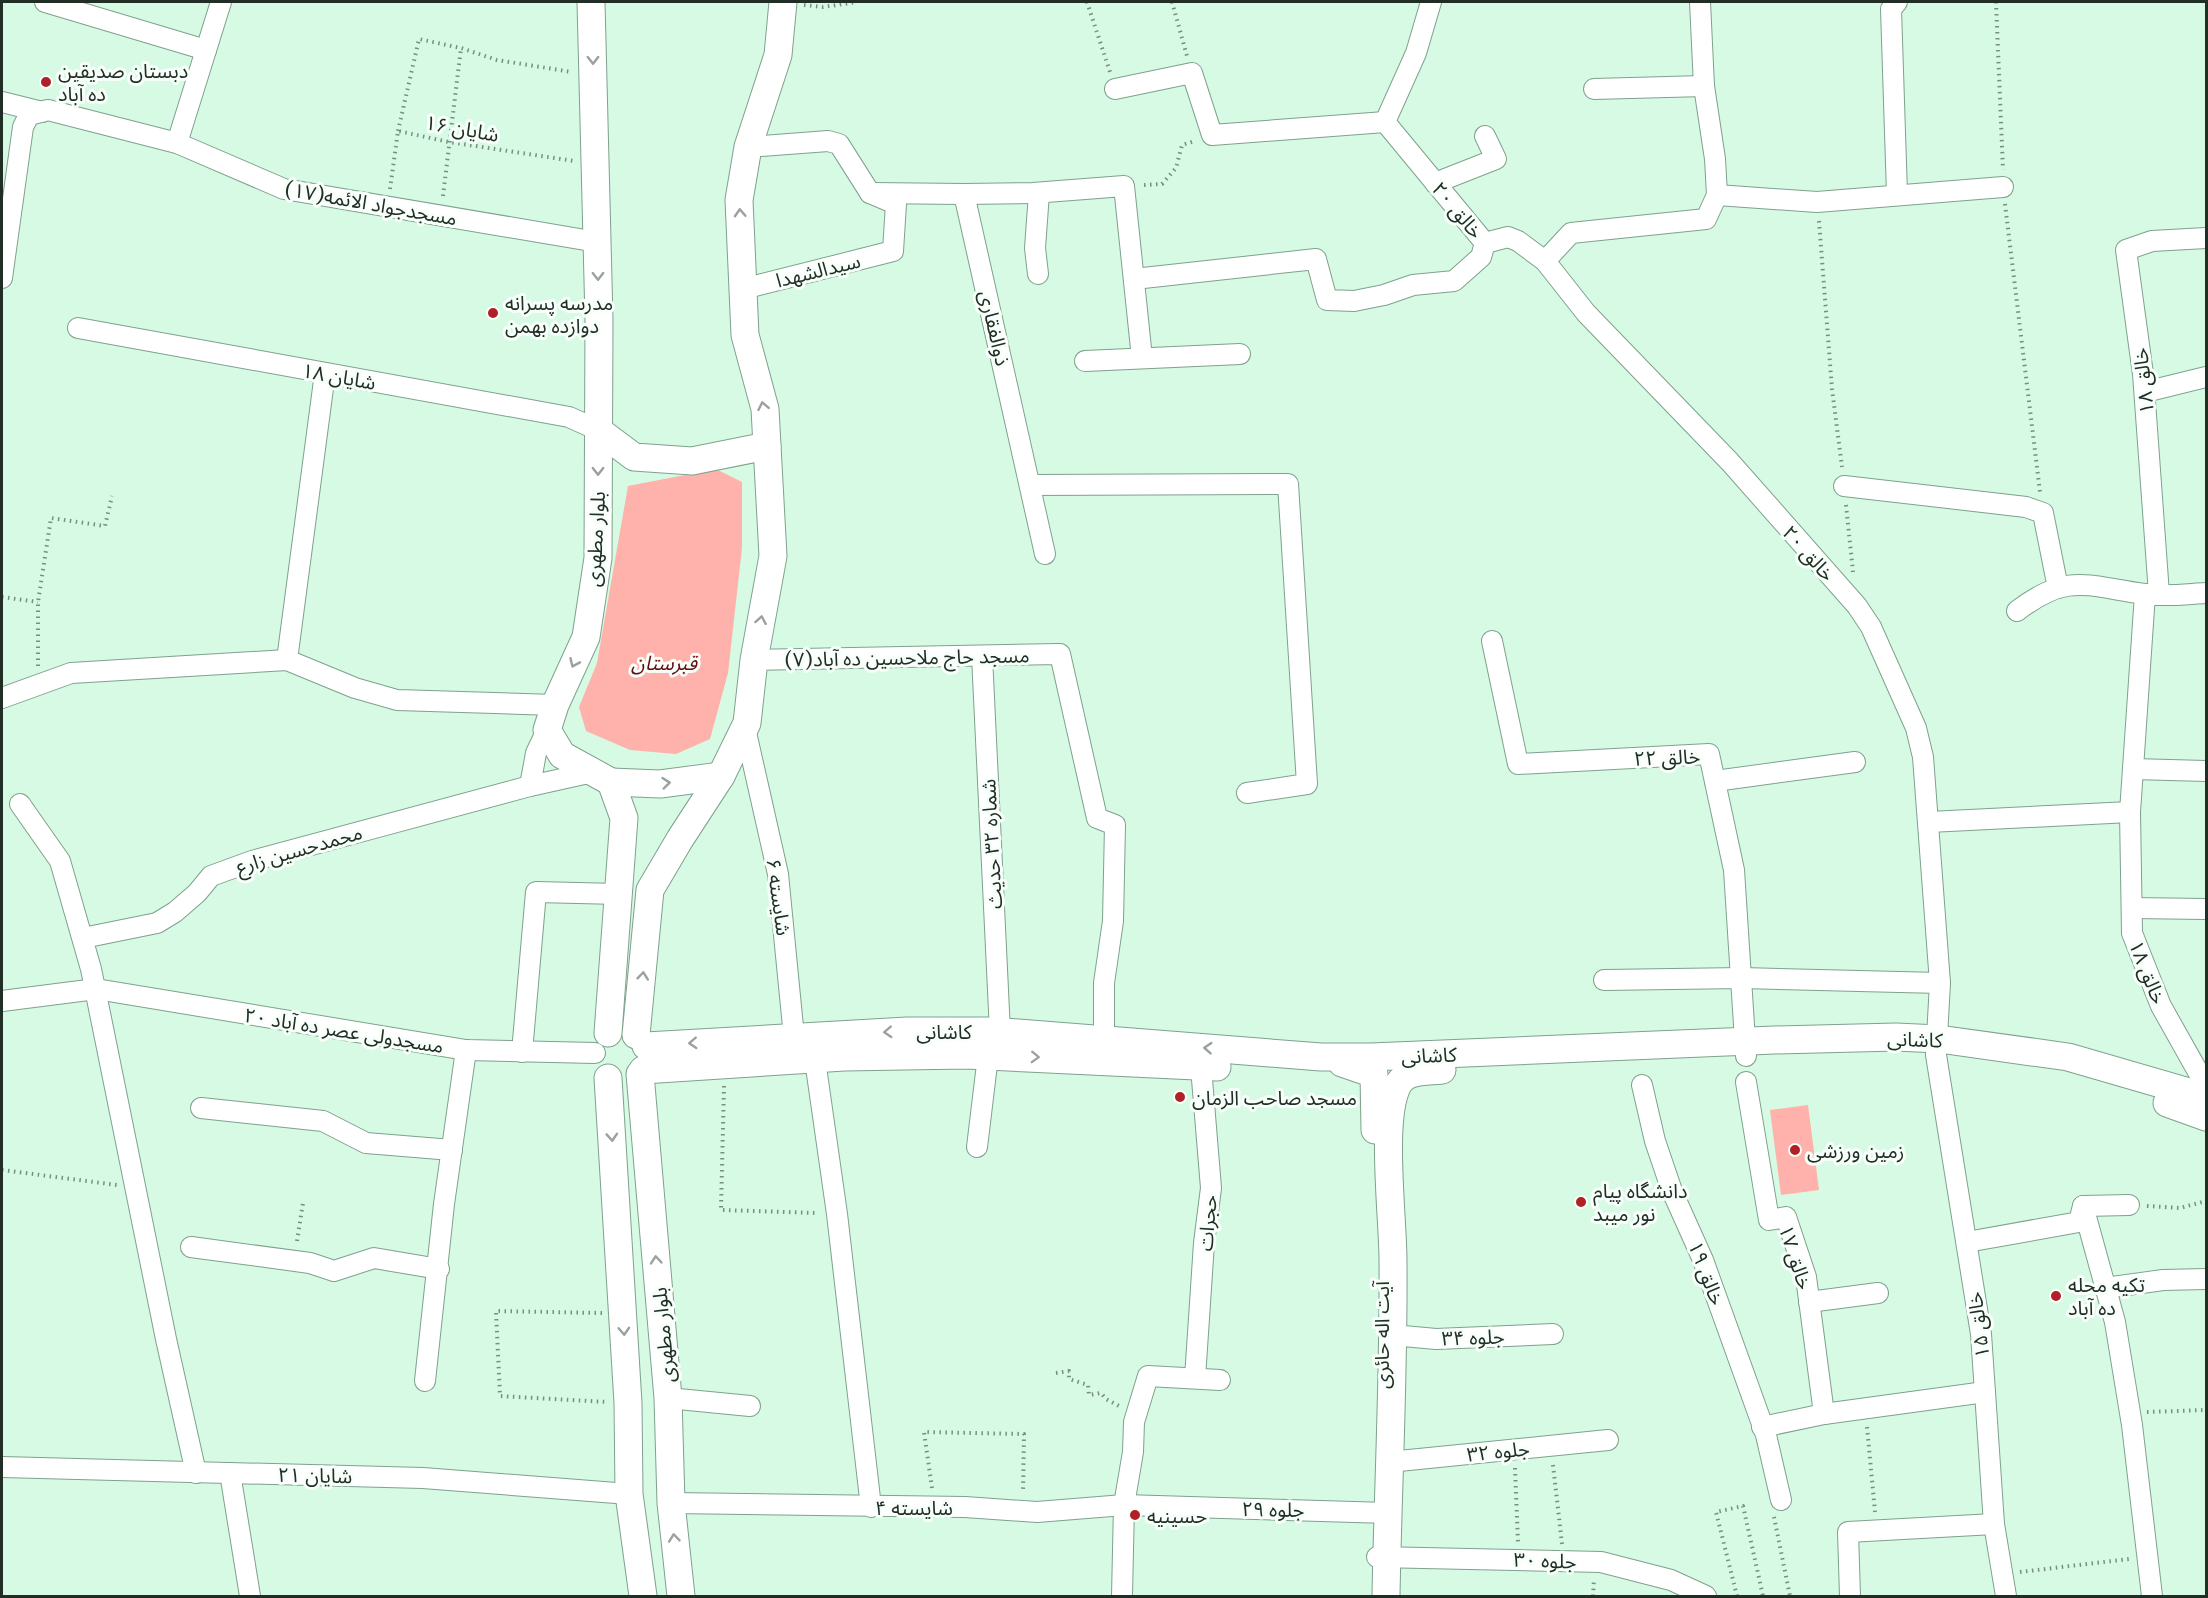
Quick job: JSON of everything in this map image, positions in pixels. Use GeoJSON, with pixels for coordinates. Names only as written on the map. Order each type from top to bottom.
{"type":"FeatureCollection","features":[{"type":"Feature","properties":{"kind":"street"},"geometry":{"type":"LineString","coordinates":[[45,2],[206,50]]}},
{"type":"Feature","properties":{"kind":"street"},"geometry":{"type":"LineString","coordinates":[[177,143],[221,2]]}},
{"type":"Feature","properties":{"kind":"street","name":"بلوار مطهری"},"geometry":{"type":"LineString","coordinates":[[681,1596],[671,1503],[668,1398],[641,1056],[650,891],[721,776],[745,728],[754,660],[773,556],[765,409],[745,335],[739,200],[748,147],[778,56],[783,2]]}},
{"type":"Feature","properties":{"kind":"street"},"geometry":{"type":"LineString","coordinates":[[1115,89],[1192,73],[1212,135],[1385,122],[1416,53],[1431,2]]}},
{"type":"Feature","properties":{"kind":"street"},"geometry":{"type":"LineString","coordinates":[[1545,261],[1571,233],[1706,219],[1717,195],[1715,159],[1704,86],[1700,2]]}},
{"type":"Feature","properties":{"kind":"street"},"geometry":{"type":"LineString","coordinates":[[1897,2],[1891,9],[1897,194]]}},
{"type":"Feature","properties":{"kind":"street","name":"بلوار مطهری"},"geometry":{"type":"LineString","coordinates":[[551,718],[586,638],[598,558],[597,242],[592,3]]}},
{"type":"Feature","properties":{"kind":"street"},"geometry":{"type":"LineString","coordinates":[[1594,89],[1704,86]]}},
{"type":"Feature","properties":{"kind":"street","name":"مسجدجواد الائمه(۱۷)"},"geometry":{"type":"LineString","coordinates":[[2,102],[177,143],[284,189],[597,242]]}},
{"type":"Feature","properties":{"kind":"street"},"geometry":{"type":"LineString","coordinates":[[2,278],[23,127],[29,115],[45,111]]}},
{"type":"Feature","properties":{"kind":"street","name":"خالق ۲۰"},"geometry":{"type":"LineString","coordinates":[[1385,122],[1485,243],[1508,237],[1518,241],[1545,261],[1586,313],[1730,462],[1857,606],[1871,627],[1916,728],[1923,757],[1940,983],[1938,1047]]}},
{"type":"Feature","properties":{"kind":"street"},"geometry":{"type":"LineString","coordinates":[[1435,183],[1496,159],[1485,136]]}},
{"type":"Feature","properties":{"kind":"street"},"geometry":{"type":"LineString","coordinates":[[748,147],[828,141],[839,144],[870,193],[1039,193],[1124,186],[1142,358]]}},
{"type":"Feature","properties":{"kind":"street"},"geometry":{"type":"LineString","coordinates":[[1717,195],[1817,202],[2003,187]]}},
{"type":"Feature","properties":{"kind":"street","name":"سیدالشهدا"},"geometry":{"type":"LineString","coordinates":[[743,290],[893,251],[896,204],[870,193]]}},
{"type":"Feature","properties":{"kind":"street"},"geometry":{"type":"LineString","coordinates":[[1038,274],[1035,248],[1039,193]]}},
{"type":"Feature","properties":{"kind":"street","name":"ذوالفقاری"},"geometry":{"type":"LineString","coordinates":[[964,194],[1045,554]]}},
{"type":"Feature","properties":{"kind":"street","name":"خالق ۱۸"},"geometry":{"type":"LineString","coordinates":[[2206,238],[2152,241],[2126,250],[2145,392],[2152,594],[2130,812],[2132,933],[2161,1006],[2206,1086]]}},
{"type":"Feature","properties":{"kind":"street"},"geometry":{"type":"LineString","coordinates":[[1134,279],[1316,259],[1327,300],[1354,301],[1384,295],[1413,285],[1454,281],[1481,257],[1485,243]]}},
{"type":"Feature","properties":{"kind":"street","name":"شایان ۱۸"},"geometry":{"type":"LineString","coordinates":[[78,328],[569,417],[598,430]]}},
{"type":"Feature","properties":{"kind":"street"},"geometry":{"type":"LineString","coordinates":[[1085,361],[1240,354]]}},
{"type":"Feature","properties":{"kind":"street"},"geometry":{"type":"LineString","coordinates":[[287,660],[325,373]]}},
{"type":"Feature","properties":{"kind":"street"},"geometry":{"type":"LineString","coordinates":[[2145,392],[2206,377]]}},
{"type":"Feature","properties":{"kind":"street"},"geometry":{"type":"LineString","coordinates":[[598,430],[634,457],[692,460],[767,446]]}},
{"type":"Feature","properties":{"kind":"street"},"geometry":{"type":"LineString","coordinates":[[1031,485],[1288,484],[1307,784],[1247,793]]}},
{"type":"Feature","properties":{"kind":"street"},"geometry":{"type":"LineString","coordinates":[[1844,486],[2026,507],[2043,513],[2058,588]]}},
{"type":"Feature","properties":{"kind":"street"},"geometry":{"type":"LineString","coordinates":[[2017,611],[2042,592],[2077,584],[2152,594],[2206,593]]}},
{"type":"Feature","properties":{"kind":"street","name":"خالق ۲۲"},"geometry":{"type":"LineString","coordinates":[[1492,641],[1518,764],[1709,754],[1734,870],[1746,1060]]}},
{"type":"Feature","properties":{"kind":"street","name":"مسجد حاج ملاحسین ده آباد(۷)"},"geometry":{"type":"LineString","coordinates":[[754,660],[1060,654],[1097,818],[1115,825],[1113,921],[1104,983],[1104,1041]]}},
{"type":"Feature","properties":{"kind":"street","name":"شماره ۳۲ حدیث"},"geometry":{"type":"LineString","coordinates":[[982,656],[1000,1032]]}},
{"type":"Feature","properties":{"kind":"street"},"geometry":{"type":"LineString","coordinates":[[2,698],[71,673],[287,660],[355,688],[397,700],[551,718]]}},
{"type":"Feature","properties":{"kind":"street"},"geometry":{"type":"LineString","coordinates":[[551,718],[562,755],[602,777],[660,784],[721,776]]}},
{"type":"Feature","properties":{"kind":"street"},"geometry":{"type":"LineString","coordinates":[[530,786],[536,753],[551,718]]}},
{"type":"Feature","properties":{"kind":"street","name":"شایسته ۶"},"geometry":{"type":"LineString","coordinates":[[745,728],[778,874],[794,1037]]}},
{"type":"Feature","properties":{"kind":"street"},"geometry":{"type":"LineString","coordinates":[[1715,781],[1855,762]]}},
{"type":"Feature","properties":{"kind":"street"},"geometry":{"type":"LineString","coordinates":[[2133,769],[2206,771]]}},
{"type":"Feature","properties":{"kind":"street"},"geometry":{"type":"LineString","coordinates":[[602,777],[624,818],[619,894],[598,1068],[608,1078],[622,1082],[641,1056],[622,1030],[602,1043]]}},
{"type":"Feature","properties":{"kind":"street","name":"محمدحسین زارع"},"geometry":{"type":"LineString","coordinates":[[83,938],[157,923],[175,912],[197,893],[211,876],[252,861],[530,786],[602,777]]}},
{"type":"Feature","properties":{"kind":"street"},"geometry":{"type":"LineString","coordinates":[[20,804],[60,861],[83,938],[96,989],[135,1187],[196,1473]]}},
{"type":"Feature","properties":{"kind":"street"},"geometry":{"type":"LineString","coordinates":[[1929,822],[2130,812]]}},
{"type":"Feature","properties":{"kind":"street"},"geometry":{"type":"LineString","coordinates":[[522,1052],[536,892],[619,894]]}},
{"type":"Feature","properties":{"kind":"street"},"geometry":{"type":"LineString","coordinates":[[2132,908],[2206,909]]}},
{"type":"Feature","properties":{"kind":"street"},"geometry":{"type":"LineString","coordinates":[[1604,980],[1742,978],[1940,983]]}},
{"type":"Feature","properties":{"kind":"street","name":"مسجدولی عصر ده آباد ۲۰"},"geometry":{"type":"LineString","coordinates":[[2,1001],[96,989],[466,1050],[522,1052],[602,1043]]}},
{"type":"Feature","properties":{"kind":"street","name":"کاشانی"},"geometry":{"type":"LineString","coordinates":[[641,1056],[794,1037],[907,1031],[1000,1032],[1321,1057],[1443,1056],[1746,1060]]}},
{"type":"Feature","properties":{"kind":"street"},"geometry":{"type":"LineString","coordinates":[[794,1037],[815,1060],[837,1214],[871,1507]]}},
{"type":"Feature","properties":{"kind":"street","name":"کاشانی"},"geometry":{"type":"LineString","coordinates":[[641,1056],[724,1065],[815,1060],[988,1056],[1374,1074],[1510,1065],[1746,1060],[1896,1037],[2139,1093],[2206,1116]]}},
{"type":"Feature","properties":{"kind":"street","name":"کاشانی"},"geometry":{"type":"LineString","coordinates":[[1938,1047],[2068,1057],[2206,1097]]}},
{"type":"Feature","properties":{"kind":"street","name":"خالق ۱۵"},"geometry":{"type":"LineString","coordinates":[[1938,1047],[1981,1334],[1994,1524],[2006,1596]]}},
{"type":"Feature","properties":{"kind":"street"},"geometry":{"type":"LineString","coordinates":[[425,1381],[466,1050]]}},
{"type":"Feature","properties":{"kind":"street"},"geometry":{"type":"LineString","coordinates":[[977,1147],[988,1056]]}},
{"type":"Feature","properties":{"kind":"street"},"geometry":{"type":"LineString","coordinates":[[1412,1072],[1443,1056]]}},
{"type":"Feature","properties":{"kind":"street"},"geometry":{"type":"LineString","coordinates":[[1321,1057],[1374,1074]]}},
{"type":"Feature","properties":{"kind":"street","name":"خالق ۱۷"},"geometry":{"type":"LineString","coordinates":[[1746,1060],[1769,1220],[1786,1217],[1806,1277],[1824,1414]]}},
{"type":"Feature","properties":{"kind":"street","name":"حجرات"},"geometry":{"type":"LineString","coordinates":[[1195,1378],[1204,1244],[1211,1188],[1202,1067]]}},
{"type":"Feature","properties":{"kind":"street","name":"کاشانی"},"geometry":{"type":"LineString","coordinates":[[1389,1128],[1396,1088],[1402,1078],[1412,1072]]}},
{"type":"Feature","properties":{"kind":"street","name":"آیت اله حائری"},"geometry":{"type":"LineString","coordinates":[[1374,1074],[1381,1266],[1382,1556],[1386,1596]]}},
{"type":"Feature","properties":{"kind":"street","name":"بلوار مطهری"},"geometry":{"type":"LineString","coordinates":[[608,1078],[628,1403],[629,1494],[643,1596]]}},
{"type":"Feature","properties":{"kind":"street","name":"خالق ۱۹"},"geometry":{"type":"LineString","coordinates":[[1642,1085],[1655,1141],[1672,1191],[1703,1260],[1764,1431],[1780,1500]]}},
{"type":"Feature","properties":{"kind":"street"},"geometry":{"type":"LineString","coordinates":[[201,1108],[323,1121],[366,1143],[452,1150]]}},
{"type":"Feature","properties":{"kind":"street","name":"آیت اله حائری"},"geometry":{"type":"LineString","coordinates":[[1383,1514],[1389,1462],[1392,1335],[1393,1261],[1389,1128]]}},
{"type":"Feature","properties":{"kind":"street"},"geometry":{"type":"LineString","coordinates":[[2083,1206],[2129,1205]]}},
{"type":"Feature","properties":{"kind":"street"},"geometry":{"type":"LineString","coordinates":[[1967,1242],[2079,1222],[2083,1206]]}},
{"type":"Feature","properties":{"kind":"street"},"geometry":{"type":"LineString","coordinates":[[2083,1206],[2115,1322],[2130,1413],[2152,1596]]}},
{"type":"Feature","properties":{"kind":"street"},"geometry":{"type":"LineString","coordinates":[[191,1247],[310,1263],[334,1272],[374,1258],[439,1269]]}},
{"type":"Feature","properties":{"kind":"street"},"geometry":{"type":"LineString","coordinates":[[2105,1288],[2163,1280],[2206,1279]]}},
{"type":"Feature","properties":{"kind":"street"},"geometry":{"type":"LineString","coordinates":[[1809,1302],[1878,1293]]}},
{"type":"Feature","properties":{"kind":"street","name":"جلوه ۳۴"},"geometry":{"type":"LineString","coordinates":[[1392,1335],[1436,1339],[1553,1334]]}},
{"type":"Feature","properties":{"kind":"street"},"geometry":{"type":"LineString","coordinates":[[1122,1596],[1124,1505],[1137,1412],[1148,1376],[1220,1380]]}},
{"type":"Feature","properties":{"kind":"street"},"geometry":{"type":"LineString","coordinates":[[1764,1431],[1824,1414],[1985,1392]]}},
{"type":"Feature","properties":{"kind":"street"},"geometry":{"type":"LineString","coordinates":[[668,1398],[750,1406]]}},
{"type":"Feature","properties":{"kind":"street","name":"جلوه ۳۲"},"geometry":{"type":"LineString","coordinates":[[1389,1462],[1608,1440]]}},
{"type":"Feature","properties":{"kind":"street","name":"شایان ۲۱"},"geometry":{"type":"LineString","coordinates":[[2,1467],[423,1478],[629,1494]]}},
{"type":"Feature","properties":{"kind":"street"},"geometry":{"type":"LineString","coordinates":[[230,1473],[250,1596]]}},
{"type":"Feature","properties":{"kind":"street","name":"شایسته ۴"},"geometry":{"type":"LineString","coordinates":[[671,1503],[1022,1510],[1124,1505],[1158,1507]]}},
{"type":"Feature","properties":{"kind":"street","name":"جلوه ۲۹"},"geometry":{"type":"LineString","coordinates":[[1158,1507],[1296,1509],[1383,1514]]}},
{"type":"Feature","properties":{"kind":"street"},"geometry":{"type":"LineString","coordinates":[[1850,1596],[1848,1532],[1994,1524]]}},
{"type":"Feature","properties":{"kind":"street","name":"آیت اله حائری"},"geometry":{"type":"LineString","coordinates":[[1376,1596],[1382,1556]]}},
{"type":"Feature","properties":{"kind":"street","name":"جلوه ۳۰"},"geometry":{"type":"LineString","coordinates":[[1382,1556],[1601,1562],[1671,1580],[1706,1596]]}},
{"type":"Feature","properties":{"kind":"path"},"geometry":{"type":"LineString","coordinates":[[783,2],[823,4],[856,2]]}},
{"type":"Feature","properties":{"kind":"path"},"geometry":{"type":"LineString","coordinates":[[1087,2],[1115,89]]}},
{"type":"Feature","properties":{"kind":"path"},"geometry":{"type":"LineString","coordinates":[[1172,2],[1192,73]]}},
{"type":"Feature","properties":{"kind":"path"},"geometry":{"type":"LineString","coordinates":[[1996,2],[2003,187],[2043,513]]}},
{"type":"Feature","properties":{"kind":"path"},"geometry":{"type":"LineString","coordinates":[[399,131],[419,39],[461,48],[497,60],[593,76]]}},
{"type":"Feature","properties":{"kind":"path"},"geometry":{"type":"LineString","coordinates":[[440,216],[461,48]]}},
{"type":"Feature","properties":{"kind":"path","name":"شایان ۱۶"},"geometry":{"type":"LineString","coordinates":[[387,207],[399,131],[449,142],[595,164]]}},
{"type":"Feature","properties":{"kind":"path"},"geometry":{"type":"LineString","coordinates":[[1124,186],[1162,184],[1176,168],[1182,145],[1212,135]]}},
{"type":"Feature","properties":{"kind":"path","name":"خالق ۲۰"},"geometry":{"type":"LineString","coordinates":[[1817,202],[1832,389],[1857,606]]}},
{"type":"Feature","properties":{"kind":"path"},"geometry":{"type":"LineString","coordinates":[[38,685],[38,602],[51,518],[105,526],[112,496]]}},
{"type":"Feature","properties":{"kind":"path"},"geometry":{"type":"LineString","coordinates":[[2,597],[38,602]]}},
{"type":"Feature","properties":{"kind":"path"},"geometry":{"type":"LineString","coordinates":[[724,1065],[721,1210],[837,1214]]}},
{"type":"Feature","properties":{"kind":"path"},"geometry":{"type":"LineString","coordinates":[[2,1170],[135,1187]]}},
{"type":"Feature","properties":{"kind":"path"},"geometry":{"type":"LineString","coordinates":[[2129,1205],[2180,1208],[2206,1201]]}},
{"type":"Feature","properties":{"kind":"path"},"geometry":{"type":"LineString","coordinates":[[294,1261],[303,1203]]}},
{"type":"Feature","properties":{"kind":"path"},"geometry":{"type":"LineString","coordinates":[[623,1314],[496,1311],[500,1396],[628,1403]]}},
{"type":"Feature","properties":{"kind":"path"},"geometry":{"type":"LineString","coordinates":[[1056,1373],[1070,1371],[1069,1379],[1088,1385],[1089,1395],[1101,1393],[1106,1400],[1137,1412]]}},
{"type":"Feature","properties":{"kind":"path"},"geometry":{"type":"LineString","coordinates":[[1865,1408],[1877,1532]]}},
{"type":"Feature","properties":{"kind":"path"},"geometry":{"type":"LineString","coordinates":[[2130,1413],[2206,1410]]}},
{"type":"Feature","properties":{"kind":"path"},"geometry":{"type":"LineString","coordinates":[[935,1507],[924,1432],[1024,1434],[1022,1510]]}},
{"type":"Feature","properties":{"kind":"path"},"geometry":{"type":"LineString","coordinates":[[1551,1446],[1564,1561]]}},
{"type":"Feature","properties":{"kind":"path"},"geometry":{"type":"LineString","coordinates":[[1515,1450],[1518,1560]]}},
{"type":"Feature","properties":{"kind":"path"},"geometry":{"type":"LineString","coordinates":[[1780,1500],[1772,1505],[1790,1596]]}},
{"type":"Feature","properties":{"kind":"path"},"geometry":{"type":"LineString","coordinates":[[1737,1596],[1716,1512],[1743,1506],[1763,1596]]}},
{"type":"Feature","properties":{"kind":"path"},"geometry":{"type":"LineString","coordinates":[[2001,1574],[2148,1557]]}},
{"type":"Feature","properties":{"kind":"green space","name":"قبرستان"},"geometry":{"type":"Polygon","coordinates":[[[716,469],[742,482],[742,548],[728,673],[710,739],[676,754],[630,750],[586,731],[579,707],[597,663],[628,486],[716,469]]]}},
{"type":"Feature","properties":{"kind":"green space","name":"زمین ورزشی"},"geometry":{"type":"Polygon","coordinates":[[[1808,1105],[1819,1190],[1781,1195],[1770,1110],[1808,1105]]]}},
{"type":"Feature","properties":{"kind":"place","name":"دبستان صدیقین ده آباد"},"geometry":{"type":"Point","coordinates":[46,82]}},
{"type":"Feature","properties":{"kind":"place","name":"مدرسه پسرانه دوازده بهمن"},"geometry":{"type":"Point","coordinates":[493,313]}},
{"type":"Feature","properties":{"kind":"place","name":"مسجد صاحب الزمان"},"geometry":{"type":"Point","coordinates":[1180,1097]}},
{"type":"Feature","properties":{"kind":"place","name":"زمین ورزشی"},"geometry":{"type":"Point","coordinates":[1795,1150]}},
{"type":"Feature","properties":{"kind":"place","name":"دانشگاه پیام نور میبد"},"geometry":{"type":"Point","coordinates":[1581,1202]}},
{"type":"Feature","properties":{"kind":"place","name":"تکیه محله ده آباد"},"geometry":{"type":"Point","coordinates":[2056,1296]}},
{"type":"Feature","properties":{"kind":"place","name":"حسینیه"},"geometry":{"type":"Point","coordinates":[1135,1515]}}]}
